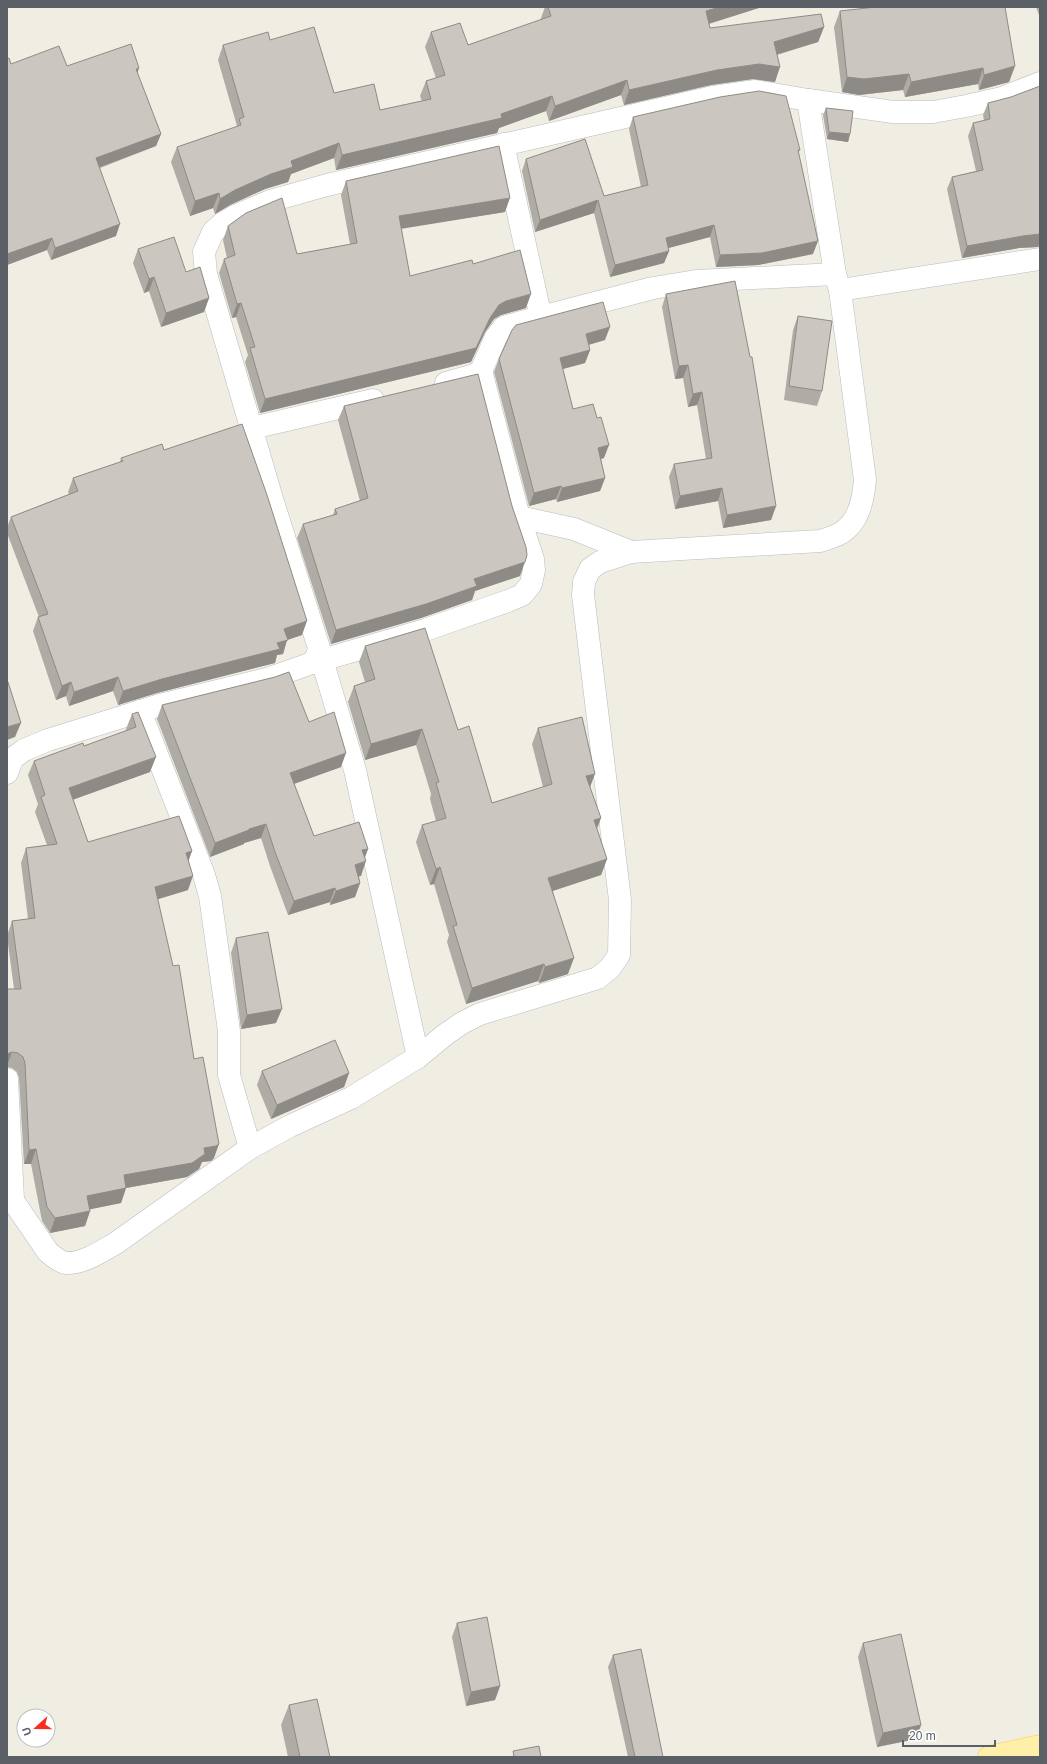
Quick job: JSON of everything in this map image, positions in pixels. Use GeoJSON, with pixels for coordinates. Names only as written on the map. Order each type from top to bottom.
{"type":"FeatureCollection","features":[{"type":"Feature","properties":{"kind":"main road"},"geometry":{"type":"LineString","coordinates":[[989,1757],[1040,1746]]}},
{"type":"Feature","properties":{"kind":"street"},"geometry":{"type":"LineString","coordinates":[[418,1057],[355,770],[317,661],[319,648],[273,502],[206,274],[204,252],[213,232],[223,223],[235,216],[270,201],[326,185],[713,97],[755,90],[808,100],[893,112],[933,112],[1002,98],[1040,83]]}},
{"type":"Feature","properties":{"kind":"street"},"geometry":{"type":"LineString","coordinates":[[7,1079],[10,1196],[48,1252],[56,1259],[66,1263],[76,1262],[97,1254],[116,1243],[250,1148],[290,1126],[351,1098],[418,1057],[446,1034],[480,1014],[598,978],[610,968],[619,955],[620,900],[583,595],[584,582],[590,569],[600,562],[631,552],[820,542],[841,533],[854,520],[863,502],[865,480],[837,282],[808,100]]}},
{"type":"Feature","properties":{"kind":"street"},"geometry":{"type":"LineString","coordinates":[[503,144],[541,318]]}},
{"type":"Feature","properties":{"kind":"street"},"geometry":{"type":"LineString","coordinates":[[430,387],[474,376],[481,371],[496,337],[504,327],[653,288],[696,282],[837,282],[1040,259]]}},
{"type":"Feature","properties":{"kind":"street"},"geometry":{"type":"LineString","coordinates":[[7,773],[12,759],[24,750],[48,740],[140,711],[267,679],[317,661],[425,630],[522,595],[531,584],[534,570],[533,559],[518,517],[481,371]]}},
{"type":"Feature","properties":{"kind":"street"},"geometry":{"type":"LineString","coordinates":[[252,428],[391,396]]}},
{"type":"Feature","properties":{"kind":"street"},"geometry":{"type":"LineString","coordinates":[[518,517],[574,529],[631,552]]}},
{"type":"Feature","properties":{"kind":"street"},"geometry":{"type":"LineString","coordinates":[[140,711],[204,875],[210,896],[229,1031],[229,1075],[250,1148]]}},
{"type":"Feature","properties":{"kind":"building"},"geometry":{"type":"Polygon","coordinates":[[[548,7],[720,7],[706,11],[710,28],[821,14],[824,27],[774,42],[780,67],[759,64],[717,70],[629,90],[627,80],[555,106],[552,96],[501,114],[502,118],[342,155],[339,143],[291,161],[293,167],[271,174],[235,190],[220,199],[219,193],[195,201],[177,147],[241,125],[239,119],[244,117],[223,45],[268,32],[270,40],[314,27],[334,93],[374,84],[380,110],[431,99],[426,81],[445,75],[431,32],[460,23],[468,45],[551,16],[548,7]]]}},
{"type":"Feature","properties":{"kind":"building"},"geometry":{"type":"Polygon","coordinates":[[[876,7],[1005,7],[1015,66],[984,75],[983,68],[911,82],[909,74],[864,79],[847,77],[840,11],[876,7]]]}},
{"type":"Feature","properties":{"kind":"building"},"geometry":{"type":"Polygon","coordinates":[[[131,44],[139,68],[136,69],[161,134],[96,158],[120,224],[55,248],[52,238],[7,254],[7,59],[9,58],[11,64],[59,46],[67,66],[131,44]]]}},
{"type":"Feature","properties":{"kind":"building"},"geometry":{"type":"Polygon","coordinates":[[[1040,86],[1040,234],[967,246],[952,177],[983,170],[973,123],[990,119],[988,103],[1011,97],[1040,86]]]}},
{"type":"Feature","properties":{"kind":"building"},"geometry":{"type":"Polygon","coordinates":[[[759,91],[786,96],[800,150],[798,150],[818,241],[762,253],[720,255],[714,225],[666,238],[669,251],[615,265],[598,200],[540,220],[526,159],[585,139],[604,196],[648,185],[633,117],[720,97],[759,91]]]}},
{"type":"Feature","properties":{"kind":"building"},"geometry":{"type":"Polygon","coordinates":[[[826,108],[853,111],[850,134],[829,132],[826,108]]]}},
{"type":"Feature","properties":{"kind":"building"},"geometry":{"type":"Polygon","coordinates":[[[499,146],[510,198],[399,216],[410,276],[472,260],[473,264],[520,250],[531,294],[506,301],[499,305],[490,318],[476,348],[265,399],[250,348],[255,347],[241,303],[237,304],[224,259],[235,255],[228,226],[246,213],[282,198],[297,254],[357,243],[346,181],[499,146]]]}},
{"type":"Feature","properties":{"kind":"building"},"geometry":{"type":"Polygon","coordinates":[[[174,237],[186,272],[200,267],[209,298],[166,313],[154,277],[149,279],[138,249],[174,237]]]}},
{"type":"Feature","properties":{"kind":"building"},"geometry":{"type":"Polygon","coordinates":[[[735,281],[750,357],[752,357],[776,506],[727,515],[722,488],[680,496],[674,464],[712,458],[702,392],[693,394],[688,365],[679,366],[666,294],[735,281]]]}},
{"type":"Feature","properties":{"kind":"building"},"geometry":{"type":"Polygon","coordinates":[[[603,302],[610,327],[586,334],[590,350],[560,358],[573,409],[593,404],[597,418],[601,417],[609,445],[598,448],[605,478],[562,488],[561,486],[534,493],[499,359],[512,330],[516,325],[603,302]]]}},
{"type":"Feature","properties":{"kind":"building"},"geometry":{"type":"Polygon","coordinates":[[[798,316],[832,321],[822,391],[789,386],[798,316]]]}},
{"type":"Feature","properties":{"kind":"building"},"geometry":{"type":"Polygon","coordinates":[[[478,374],[512,506],[526,547],[527,555],[525,562],[474,579],[477,586],[426,604],[336,630],[303,524],[337,514],[335,509],[368,498],[344,406],[478,374]]]}},
{"type":"Feature","properties":{"kind":"building"},"geometry":{"type":"Polygon","coordinates":[[[242,424],[267,495],[307,621],[284,629],[288,640],[277,643],[280,649],[162,679],[123,691],[118,677],[74,692],[71,682],[62,686],[38,617],[48,614],[11,517],[78,491],[73,478],[123,461],[121,458],[162,444],[164,450],[242,424]]]}},
{"type":"Feature","properties":{"kind":"building"},"geometry":{"type":"Polygon","coordinates":[[[425,628],[458,730],[469,726],[492,803],[552,784],[538,728],[582,717],[595,774],[586,776],[601,818],[594,820],[607,859],[548,878],[574,958],[545,967],[544,964],[472,988],[453,926],[457,925],[440,867],[436,869],[422,825],[446,818],[436,783],[439,782],[422,729],[371,744],[354,686],[375,679],[365,646],[425,628]]]}},
{"type":"Feature","properties":{"kind":"building"},"geometry":{"type":"Polygon","coordinates":[[[289,672],[309,722],[334,712],[346,753],[290,773],[314,836],[359,822],[368,849],[362,850],[366,861],[355,865],[360,883],[336,891],[335,888],[294,901],[266,824],[249,829],[215,843],[162,705],[275,677],[289,672]]]}},
{"type":"Feature","properties":{"kind":"building"},"geometry":{"type":"Polygon","coordinates":[[[7,682],[21,723],[7,727],[7,682]]]}},
{"type":"Feature","properties":{"kind":"building"},"geometry":{"type":"Polygon","coordinates":[[[138,712],[156,757],[69,788],[88,842],[179,816],[192,851],[186,853],[193,876],[155,887],[173,966],[179,965],[194,1059],[203,1057],[219,1144],[204,1148],[205,1154],[192,1163],[124,1175],[126,1188],[87,1196],[90,1211],[55,1218],[47,1207],[36,1149],[29,1150],[25,1063],[23,1057],[18,1053],[12,1052],[7,1054],[7,989],[21,989],[12,921],[35,918],[26,848],[57,844],[41,797],[45,795],[34,761],[83,743],[84,746],[136,727],[132,714],[138,712]]]}},
{"type":"Feature","properties":{"kind":"building"},"geometry":{"type":"Polygon","coordinates":[[[268,932],[282,1009],[247,1015],[236,938],[268,932]]]}},
{"type":"Feature","properties":{"kind":"building"},"geometry":{"type":"Polygon","coordinates":[[[335,1040],[349,1073],[277,1105],[262,1071],[335,1040]]]}},
{"type":"Feature","properties":{"kind":"building"},"geometry":{"type":"Polygon","coordinates":[[[487,1617],[500,1686],[471,1692],[457,1623],[487,1617]]]}},
{"type":"Feature","properties":{"kind":"building"},"geometry":{"type":"Polygon","coordinates":[[[901,1634],[921,1725],[883,1733],[863,1643],[901,1634]]]}},
{"type":"Feature","properties":{"kind":"building"},"geometry":{"type":"Polygon","coordinates":[[[641,1649],[663,1757],[635,1757],[613,1655],[641,1649]]]}},
{"type":"Feature","properties":{"kind":"building"},"geometry":{"type":"Polygon","coordinates":[[[317,1699],[330,1757],[300,1757],[289,1705],[317,1699]]]}},
{"type":"Feature","properties":{"kind":"building"},"geometry":{"type":"Polygon","coordinates":[[[539,1746],[541,1757],[510,1757],[514,1756],[513,1751],[539,1746]]]}}]}
